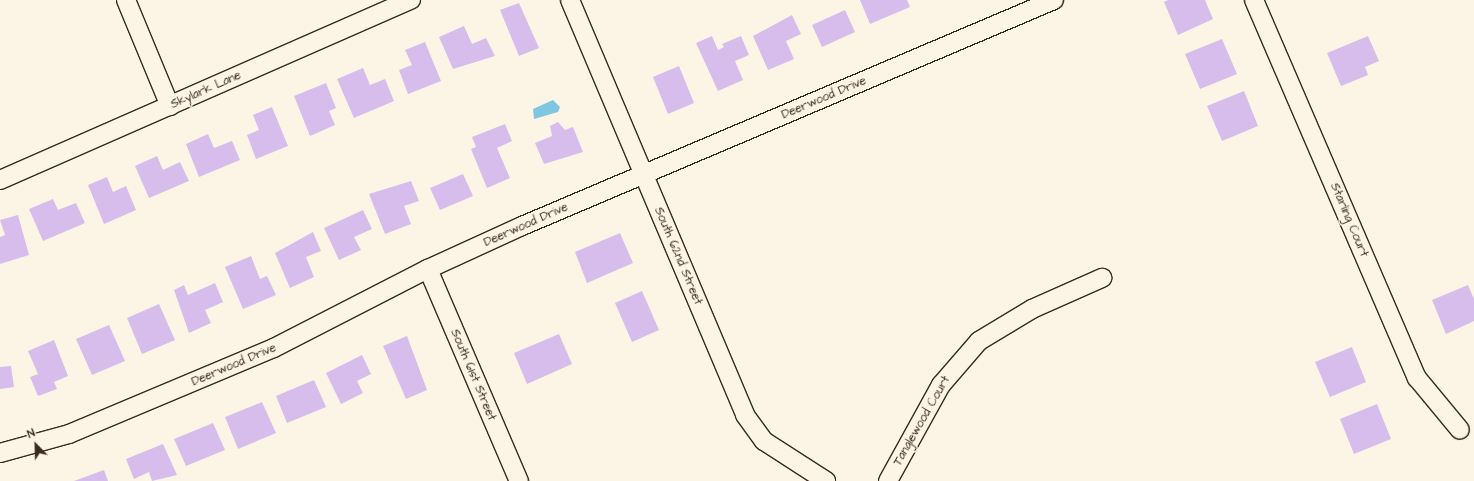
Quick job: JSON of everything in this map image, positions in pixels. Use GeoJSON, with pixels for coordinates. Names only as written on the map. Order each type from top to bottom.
{"type":"FeatureCollection","features":[{"type":"Feature","properties":{"kind":"street"},"geometry":{"type":"LineString","coordinates":[[126,0],[170,106]]}},
{"type":"Feature","properties":{"kind":"street","name":"Skylark Lane"},"geometry":{"type":"LineString","coordinates":[[0,180],[411,0]]}},
{"type":"Feature","properties":{"kind":"street","name":"South 62nd Street"},"geometry":{"type":"LineString","coordinates":[[570,0],[745,415],[764,441],[826,481]]}},
{"type":"Feature","properties":{"kind":"street","name":"Deerwood Drive"},"geometry":{"type":"LineString","coordinates":[[0,453],[69,434],[274,348],[428,269],[1054,0]]}},
{"type":"Feature","properties":{"kind":"street","name":"Starling Court"},"geometry":{"type":"LineString","coordinates":[[1254,0],[1417,378],[1460,430]]}},
{"type":"Feature","properties":{"kind":"street","name":"South 61st Street"},"geometry":{"type":"LineString","coordinates":[[428,269],[519,481]]}},
{"type":"Feature","properties":{"kind":"street","name":"Tanglewood Court"},"geometry":{"type":"LineString","coordinates":[[888,481],[941,385],[979,341],[1032,309],[1102,278]]}},
{"type":"Feature","properties":{"kind":"water"},"geometry":{"type":"Polygon","coordinates":[[[553,100],[560,107],[558,112],[534,119],[533,109],[553,100]]]}},
{"type":"Feature","properties":{"kind":"building"},"geometry":{"type":"Polygon","coordinates":[[[860,0],[907,0],[910,7],[870,24],[860,0]]]}},
{"type":"Feature","properties":{"kind":"building"},"geometry":{"type":"Polygon","coordinates":[[[1168,0],[1205,0],[1213,19],[1178,35],[1164,2],[1168,0]]]}},
{"type":"Feature","properties":{"kind":"building"},"geometry":{"type":"Polygon","coordinates":[[[519,3],[539,48],[519,56],[500,10],[519,3]]]}},
{"type":"Feature","properties":{"kind":"building"},"geometry":{"type":"Polygon","coordinates":[[[845,10],[855,32],[822,47],[812,25],[845,10]]]}},
{"type":"Feature","properties":{"kind":"building"},"geometry":{"type":"Polygon","coordinates":[[[792,15],[801,34],[786,41],[794,59],[768,70],[753,36],[792,15]]]}},
{"type":"Feature","properties":{"kind":"building"},"geometry":{"type":"Polygon","coordinates":[[[464,26],[472,44],[486,38],[495,56],[453,69],[439,37],[464,26]]]}},
{"type":"Feature","properties":{"kind":"building"},"geometry":{"type":"Polygon","coordinates":[[[712,36],[718,50],[724,47],[722,44],[741,36],[749,55],[735,61],[743,80],[718,91],[696,43],[712,36]]]}},
{"type":"Feature","properties":{"kind":"building"},"geometry":{"type":"Polygon","coordinates":[[[1368,36],[1379,61],[1365,67],[1368,75],[1341,86],[1327,53],[1368,36]]]}},
{"type":"Feature","properties":{"kind":"building"},"geometry":{"type":"Polygon","coordinates":[[[1222,39],[1237,74],[1200,89],[1185,54],[1222,39]]]}},
{"type":"Feature","properties":{"kind":"building"},"geometry":{"type":"Polygon","coordinates":[[[425,42],[441,81],[408,94],[399,70],[412,65],[405,50],[425,42]]]}},
{"type":"Feature","properties":{"kind":"building"},"geometry":{"type":"Polygon","coordinates":[[[679,66],[694,103],[668,114],[653,77],[679,66]]]}},
{"type":"Feature","properties":{"kind":"building"},"geometry":{"type":"Polygon","coordinates":[[[363,68],[370,85],[385,79],[394,101],[354,118],[337,79],[363,68]]]}},
{"type":"Feature","properties":{"kind":"building"},"geometry":{"type":"Polygon","coordinates":[[[326,83],[336,108],[329,111],[335,125],[310,136],[294,96],[326,83]]]}},
{"type":"Feature","properties":{"kind":"building"},"geometry":{"type":"Polygon","coordinates":[[[1244,91],[1258,126],[1222,141],[1207,106],[1244,91]]]}},
{"type":"Feature","properties":{"kind":"building"},"geometry":{"type":"Polygon","coordinates":[[[272,107],[288,146],[256,159],[247,135],[259,130],[253,115],[272,107]]]}},
{"type":"Feature","properties":{"kind":"building"},"geometry":{"type":"Polygon","coordinates":[[[558,122],[565,130],[573,127],[583,152],[544,164],[535,143],[552,136],[550,126],[558,122]]]}},
{"type":"Feature","properties":{"kind":"building"},"geometry":{"type":"Polygon","coordinates":[[[505,124],[512,141],[497,148],[510,178],[487,188],[471,149],[476,147],[472,137],[505,124]]]}},
{"type":"Feature","properties":{"kind":"building"},"geometry":{"type":"Polygon","coordinates":[[[208,134],[214,148],[232,141],[240,160],[199,177],[186,144],[208,134]]]}},
{"type":"Feature","properties":{"kind":"building"},"geometry":{"type":"Polygon","coordinates":[[[157,156],[163,170],[180,162],[189,181],[149,198],[135,166],[157,156]]]}},
{"type":"Feature","properties":{"kind":"building"},"geometry":{"type":"Polygon","coordinates":[[[463,174],[473,196],[440,210],[430,188],[463,174]]]}},
{"type":"Feature","properties":{"kind":"building"},"geometry":{"type":"Polygon","coordinates":[[[107,177],[113,192],[126,186],[136,210],[104,224],[88,185],[107,177]]]}},
{"type":"Feature","properties":{"kind":"building"},"geometry":{"type":"Polygon","coordinates":[[[411,181],[419,201],[404,206],[411,224],[385,234],[369,194],[411,181]]]}},
{"type":"Feature","properties":{"kind":"building"},"geometry":{"type":"Polygon","coordinates":[[[53,199],[58,210],[76,203],[85,223],[43,241],[29,209],[53,199]]]}},
{"type":"Feature","properties":{"kind":"building"},"geometry":{"type":"Polygon","coordinates":[[[363,210],[372,229],[354,237],[361,250],[339,260],[324,228],[363,210]]]}},
{"type":"Feature","properties":{"kind":"building"},"geometry":{"type":"Polygon","coordinates":[[[18,215],[29,255],[0,264],[0,237],[5,235],[0,220],[18,215]]]}},
{"type":"Feature","properties":{"kind":"building"},"geometry":{"type":"Polygon","coordinates":[[[313,232],[321,251],[306,257],[314,277],[290,288],[275,253],[313,232]]]}},
{"type":"Feature","properties":{"kind":"building"},"geometry":{"type":"Polygon","coordinates":[[[620,233],[633,263],[587,283],[575,252],[620,233]]]}},
{"type":"Feature","properties":{"kind":"building"},"geometry":{"type":"Polygon","coordinates":[[[251,256],[260,279],[267,276],[276,295],[243,309],[225,267],[251,256]]]}},
{"type":"Feature","properties":{"kind":"building"},"geometry":{"type":"Polygon","coordinates":[[[215,283],[223,302],[205,310],[211,323],[189,333],[174,290],[184,285],[188,295],[215,283]]]}},
{"type":"Feature","properties":{"kind":"building"},"geometry":{"type":"Polygon","coordinates":[[[1468,285],[1474,299],[1474,321],[1446,334],[1432,300],[1468,285]]]}},
{"type":"Feature","properties":{"kind":"building"},"geometry":{"type":"Polygon","coordinates":[[[642,291],[659,330],[632,342],[615,303],[642,291]]]}},
{"type":"Feature","properties":{"kind":"building"},"geometry":{"type":"Polygon","coordinates":[[[159,304],[175,340],[142,354],[127,318],[159,304]]]}},
{"type":"Feature","properties":{"kind":"building"},"geometry":{"type":"Polygon","coordinates":[[[109,325],[125,361],[92,375],[76,339],[109,325]]]}},
{"type":"Feature","properties":{"kind":"building"},"geometry":{"type":"Polygon","coordinates":[[[559,334],[572,364],[527,384],[514,353],[559,334]]]}},
{"type":"Feature","properties":{"kind":"building"},"geometry":{"type":"Polygon","coordinates":[[[407,336],[427,390],[406,399],[383,346],[407,336]]]}},
{"type":"Feature","properties":{"kind":"building"},"geometry":{"type":"Polygon","coordinates":[[[54,340],[68,376],[54,382],[57,389],[38,396],[30,377],[38,374],[28,351],[54,340]]]}},
{"type":"Feature","properties":{"kind":"building"},"geometry":{"type":"Polygon","coordinates":[[[1352,347],[1366,382],[1330,397],[1315,362],[1352,347]]]}},
{"type":"Feature","properties":{"kind":"building"},"geometry":{"type":"Polygon","coordinates":[[[362,355],[371,374],[357,381],[363,393],[341,404],[326,373],[362,355]]]}},
{"type":"Feature","properties":{"kind":"building"},"geometry":{"type":"Polygon","coordinates":[[[11,366],[14,387],[0,389],[0,367],[11,366]]]}},
{"type":"Feature","properties":{"kind":"building"},"geometry":{"type":"Polygon","coordinates":[[[314,380],[326,407],[287,423],[276,396],[314,380]]]}},
{"type":"Feature","properties":{"kind":"building"},"geometry":{"type":"Polygon","coordinates":[[[262,402],[276,433],[238,449],[225,417],[262,402]]]}},
{"type":"Feature","properties":{"kind":"building"},"geometry":{"type":"Polygon","coordinates":[[[1377,404],[1391,439],[1354,454],[1340,419],[1377,404]]]}},
{"type":"Feature","properties":{"kind":"building"},"geometry":{"type":"Polygon","coordinates":[[[213,423],[225,450],[186,466],[174,439],[213,423]]]}},
{"type":"Feature","properties":{"kind":"building"},"geometry":{"type":"Polygon","coordinates":[[[163,444],[177,475],[152,481],[149,472],[134,479],[126,459],[163,444]]]}},
{"type":"Feature","properties":{"kind":"building"},"geometry":{"type":"Polygon","coordinates":[[[104,470],[108,481],[74,481],[104,470]]]}}]}
